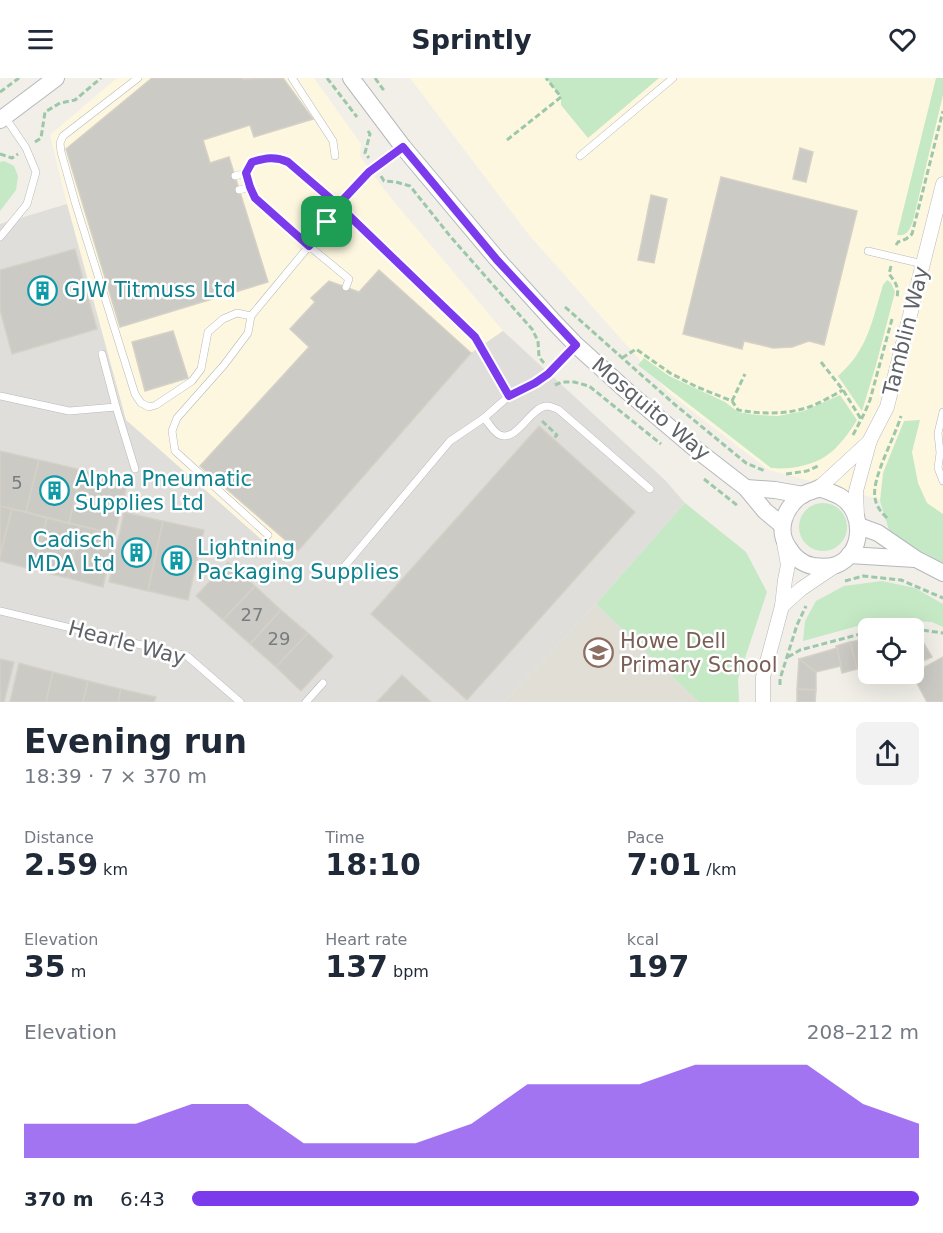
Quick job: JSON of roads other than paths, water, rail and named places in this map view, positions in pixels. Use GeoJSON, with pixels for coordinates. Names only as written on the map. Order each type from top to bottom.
{"type":"FeatureCollection","features":[{"type":"Feature","properties":{"kind":"street"},"geometry":{"type":"LineString","coordinates":[[3,119],[56,78]]}},
{"type":"Feature","properties":{"kind":"street","name":"Mosquito Way"},"geometry":{"type":"LineString","coordinates":[[351,78],[403,147],[497,260],[576,345],[693,447],[746,488],[783,533]]}},
{"type":"Feature","properties":{"kind":"street","name":"Tamblin Way"},"geometry":{"type":"LineString","coordinates":[[858,521],[856,491],[870,440],[886,407],[943,184]]}},
{"type":"Feature","properties":{"kind":"street","name":"Tamblin Way"},"geometry":{"type":"LineString","coordinates":[[819,489],[870,440]]}},
{"type":"Feature","properties":{"kind":"street"},"geometry":{"type":"LineString","coordinates":[[746,488],[803,495]]}},
{"type":"Feature","properties":{"kind":"street"},"geometry":{"type":"LineString","coordinates":[[763,702],[763,676],[782,606],[788,565],[783,533],[788,509],[803,495],[819,489],[843,498],[852,506],[858,521],[857,541],[843,560],[801,589],[782,606]]}},
{"type":"Feature","properties":{"kind":"street"},"geometry":{"type":"LineString","coordinates":[[858,521],[916,559],[943,573]]}},
{"type":"Feature","properties":{"kind":"street"},"geometry":{"type":"LineString","coordinates":[[783,533],[793,556],[805,565],[821,568],[843,560],[916,559]]}},
{"type":"Feature","properties":{"kind":"lane"},"geometry":{"type":"LineString","coordinates":[[138,78],[63,136],[60,143],[75,202],[135,394],[141,404],[149,407],[156,405],[192,381],[201,369],[208,332],[223,319],[237,313],[250,316]]}},
{"type":"Feature","properties":{"kind":"lane"},"geometry":{"type":"LineString","coordinates":[[292,78],[333,141],[335,156]]}},
{"type":"Feature","properties":{"kind":"lane"},"geometry":{"type":"LineString","coordinates":[[580,156],[674,78]]}},
{"type":"Feature","properties":{"kind":"lane"},"geometry":{"type":"LineString","coordinates":[[0,237],[27,204],[36,172],[26,148],[3,119]]}},
{"type":"Feature","properties":{"kind":"lane"},"geometry":{"type":"LineString","coordinates":[[268,535],[175,451],[172,431],[177,418],[224,365],[248,333],[250,316],[309,246],[338,205],[369,172],[403,147]]}},
{"type":"Feature","properties":{"kind":"lane"},"geometry":{"type":"LineString","coordinates":[[346,287],[349,279],[255,198],[246,173],[252,162],[272,158],[288,162],[338,205],[475,337],[509,396]]}},
{"type":"Feature","properties":{"kind":"lane"},"geometry":{"type":"LineString","coordinates":[[235,176],[246,173]]}},
{"type":"Feature","properties":{"kind":"lane"},"geometry":{"type":"LineString","coordinates":[[239,190],[250,187]]}},
{"type":"Feature","properties":{"kind":"lane"},"geometry":{"type":"LineString","coordinates":[[868,251],[922,264]]}},
{"type":"Feature","properties":{"kind":"lane"},"geometry":{"type":"LineString","coordinates":[[344,567],[450,441],[484,418],[509,396],[548,374],[576,345]]}},
{"type":"Feature","properties":{"kind":"lane"},"geometry":{"type":"LineString","coordinates":[[102,354],[135,469]]}},
{"type":"Feature","properties":{"kind":"lane"},"geometry":{"type":"LineString","coordinates":[[0,396],[69,411],[116,407]]}},
{"type":"Feature","properties":{"kind":"lane"},"geometry":{"type":"LineString","coordinates":[[484,418],[497,434],[504,436],[514,433],[540,408],[548,406],[559,410],[650,489]]}},
{"type":"Feature","properties":{"kind":"lane"},"geometry":{"type":"LineString","coordinates":[[943,411],[938,433],[942,453],[938,468],[943,481]]}},
{"type":"Feature","properties":{"kind":"lane","name":"Hearle Way"},"geometry":{"type":"LineString","coordinates":[[0,611],[187,656],[240,702]]}},
{"type":"Feature","properties":{"kind":"lane"},"geometry":{"type":"LineString","coordinates":[[306,702],[323,683]]}},
{"type":"Feature","properties":{"kind":"place","name":"GJW Titmuss Ltd"},"geometry":{"type":"Point","coordinates":[43,290]}},
{"type":"Feature","properties":{"kind":"place","name":"Alpha Pneumatic Supplies Ltd"},"geometry":{"type":"Point","coordinates":[54,491]}},
{"type":"Feature","properties":{"kind":"place","name":"Cadisch MDA Ltd"},"geometry":{"type":"Point","coordinates":[136,552]}},
{"type":"Feature","properties":{"kind":"place","name":"Lightning Packaging Supplies"},"geometry":{"type":"Point","coordinates":[176,560]}},
{"type":"Feature","properties":{"kind":"place","name":"Howe Dell Primary School"},"geometry":{"type":"Point","coordinates":[599,653]}}]}
